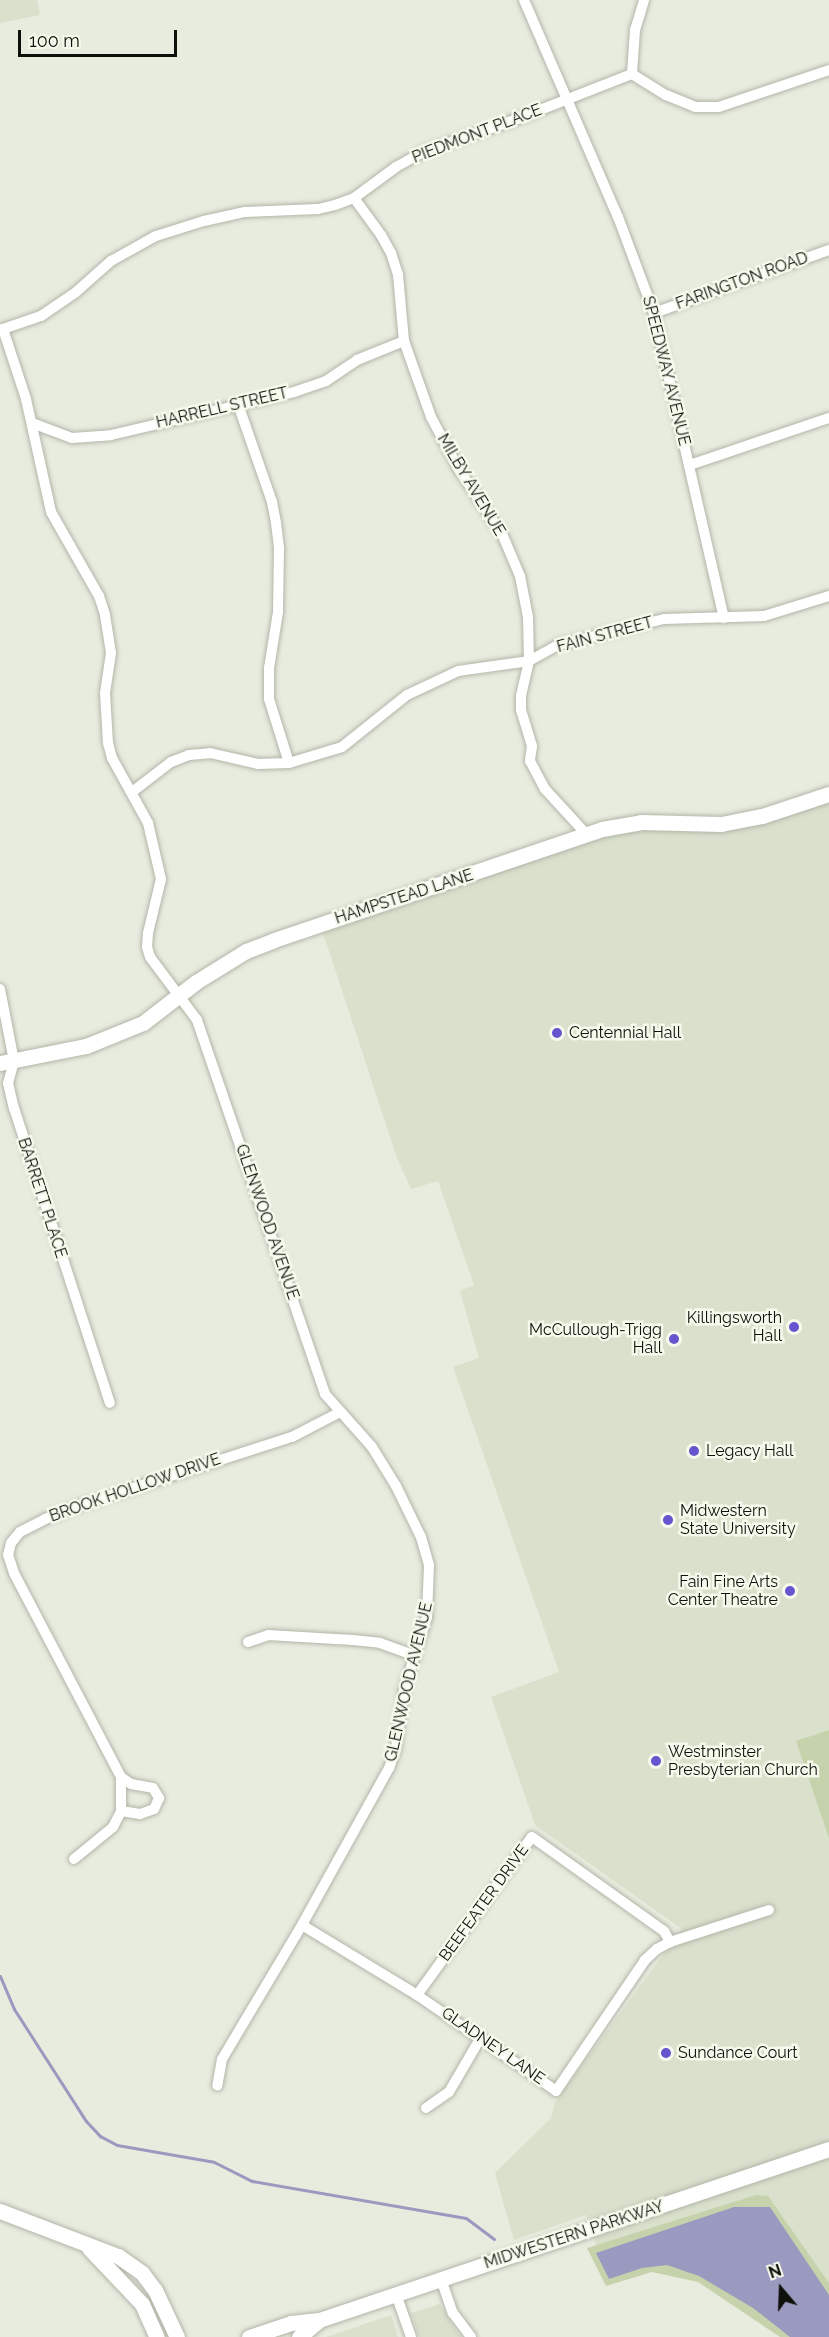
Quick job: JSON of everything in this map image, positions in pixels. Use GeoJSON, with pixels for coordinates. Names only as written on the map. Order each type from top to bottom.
{"type":"FeatureCollection","features":[{"type":"Feature","properties":{"kind":"street","name":"SPEEDWAY AVENUE"},"geometry":{"type":"LineString","coordinates":[[524,0],[618,217],[654,313],[724,618]]}},
{"type":"Feature","properties":{"kind":"street"},"geometry":{"type":"LineString","coordinates":[[644,0],[635,30],[632,74],[666,95],[695,107],[719,107],[829,70]]}},
{"type":"Feature","properties":{"kind":"street","name":"PIEDMONT PLACE"},"geometry":{"type":"LineString","coordinates":[[2,330],[42,316],[76,292],[111,261],[156,236],[221,216],[262,210],[318,209],[354,198],[396,167],[423,152],[632,74]]}},
{"type":"Feature","properties":{"kind":"street","name":"MILBY AVENUE"},"geometry":{"type":"LineString","coordinates":[[354,198],[391,253],[398,275],[404,341],[431,417],[458,468],[503,536],[520,576],[525,596],[530,661],[521,696],[521,710],[532,746],[530,761],[545,789],[587,835]]}},
{"type":"Feature","properties":{"kind":"street","name":"FARINGTON ROAD"},"geometry":{"type":"LineString","coordinates":[[654,313],[829,250]]}},
{"type":"Feature","properties":{"kind":"street","name":"GLENWOOD AVENUE"},"geometry":{"type":"LineString","coordinates":[[2,330],[32,423],[51,512],[99,596],[105,615],[111,653],[105,693],[108,743],[112,758],[132,792],[151,834],[161,879],[153,904],[147,947],[150,957],[197,1020],[325,1394],[372,1447],[396,1486],[421,1537],[430,1578],[427,1617],[404,1690],[396,1748],[389,1768],[302,1925],[222,2059],[217,2086]]}},
{"type":"Feature","properties":{"kind":"street","name":"HARRELL STREET"},"geometry":{"type":"LineString","coordinates":[[32,423],[72,438],[89,438],[239,407],[326,381],[357,360],[404,341]]}},
{"type":"Feature","properties":{"kind":"street"},"geometry":{"type":"LineString","coordinates":[[239,407],[272,502],[276,523],[279,548],[278,612],[269,668],[270,699],[289,764]]}},
{"type":"Feature","properties":{"kind":"street"},"geometry":{"type":"LineString","coordinates":[[690,465],[829,418]]}},
{"type":"Feature","properties":{"kind":"street","name":"FAIN STREET"},"geometry":{"type":"LineString","coordinates":[[132,792],[171,762],[189,755],[210,753],[258,764],[289,764],[342,747],[407,695],[458,671],[530,661],[558,645],[664,619],[764,616],[829,596]]}},
{"type":"Feature","properties":{"kind":"street","name":"HAMPSTEAD LANE"},"geometry":{"type":"LineString","coordinates":[[7,1062],[74,1049],[143,1023],[196,982],[258,946],[587,835],[642,822],[721,824],[762,816],[829,794]]}},
{"type":"Feature","properties":{"kind":"street","name":"BARRETT PLACE"},"geometry":{"type":"LineString","coordinates":[[0,989],[8,1083],[14,1108],[110,1403]]}},
{"type":"Feature","properties":{"kind":"street","name":"BROOK HOLLOW DRIVE"},"geometry":{"type":"LineString","coordinates":[[121,1811],[121,1777],[14,1573],[8,1555],[11,1543],[20,1532],[45,1518],[167,1476],[292,1437],[340,1412]]}},
{"type":"Feature","properties":{"kind":"street"},"geometry":{"type":"LineString","coordinates":[[248,1642],[268,1635],[353,1640],[380,1644],[416,1656]]}},
{"type":"Feature","properties":{"kind":"street"},"geometry":{"type":"LineString","coordinates":[[74,1860],[113,1827],[121,1811],[140,1814],[154,1809],[159,1798],[153,1788],[131,1784],[121,1777]]}},
{"type":"Feature","properties":{"kind":"street","name":"BEEFEATER DRIVE"},"geometry":{"type":"LineString","coordinates":[[417,1995],[532,1837],[664,1931],[670,1942]]}},
{"type":"Feature","properties":{"kind":"street","name":"GLADNEY LANE"},"geometry":{"type":"LineString","coordinates":[[302,1925],[417,1995],[481,2037],[556,2091],[645,1960],[670,1942],[769,1910]]}},
{"type":"Feature","properties":{"kind":"street"},"geometry":{"type":"LineString","coordinates":[[426,2108],[449,2092],[481,2037]]}},
{"type":"Feature","properties":{"kind":"street","name":"MIDWESTERN PARKWAY"},"geometry":{"type":"LineString","coordinates":[[249,2337],[291,2323],[319,2320],[829,2150]]}},
{"type":"Feature","properties":{"kind":"street"},"geometry":{"type":"LineString","coordinates":[[0,2211],[118,2256],[142,2273],[155,2290],[177,2337]]}},
{"type":"Feature","properties":{"kind":"street"},"geometry":{"type":"LineString","coordinates":[[84,2244],[142,2304],[157,2337]]}},
{"type":"Feature","properties":{"kind":"street"},"geometry":{"type":"LineString","coordinates":[[441,2279],[453,2313],[471,2337]]}},
{"type":"Feature","properties":{"kind":"street"},"geometry":{"type":"LineString","coordinates":[[396,2294],[411,2337]]}},
{"type":"Feature","properties":{"kind":"street","name":"MIDWESTERN PARKWAY"},"geometry":{"type":"LineString","coordinates":[[298,2337],[319,2320]]}},
{"type":"Feature","properties":{"kind":"shaded area"},"geometry":{"type":"Polygon","coordinates":[[[0,0],[37,0],[40,15],[0,23],[0,0]]]}},
{"type":"Feature","properties":{"kind":"shaded area","name":"Midwestern State University"},"geometry":{"type":"Polygon","coordinates":[[[829,796],[829,2337],[699,2276],[665,2268],[607,2277],[586,2215],[514,2240],[495,2173],[551,2118],[555,2102],[682,1929],[535,1825],[491,1697],[559,1672],[453,1367],[479,1358],[460,1291],[474,1285],[438,1181],[411,1189],[397,1158],[323,933],[629,828],[721,832],[829,796]]]}},
{"type":"Feature","properties":{"kind":"shaded area"},"geometry":{"type":"Polygon","coordinates":[[[440,2304],[462,2337],[419,2337],[411,2313],[440,2304]]]}},
{"type":"Feature","properties":{"kind":"shaded area"},"geometry":{"type":"Polygon","coordinates":[[[391,2315],[398,2337],[326,2337],[391,2315]]]}},
{"type":"Feature","properties":{"kind":"green space"},"geometry":{"type":"Polygon","coordinates":[[[829,1730],[829,1838],[796,1741],[829,1730]]]}},
{"type":"Feature","properties":{"kind":"green space"},"geometry":{"type":"Polygon","coordinates":[[[756,2195],[768,2196],[829,2283],[829,2337],[780,2337],[698,2282],[652,2272],[606,2286],[587,2248],[756,2195]]]}},
{"type":"Feature","properties":{"kind":"water"},"geometry":{"type":"Polygon","coordinates":[[[734,2207],[770,2207],[829,2295],[829,2337],[790,2337],[753,2308],[699,2276],[667,2265],[642,2268],[609,2279],[596,2253],[734,2207]]]}},
{"type":"Feature","properties":{"kind":"waterway"},"geometry":{"type":"LineString","coordinates":[[0,1976],[14,2009],[86,2121],[100,2136],[117,2145],[214,2162],[252,2181],[466,2218],[494,2239]]}},
{"type":"Feature","properties":{"kind":"place","name":"Centennial Hall"},"geometry":{"type":"Point","coordinates":[557,1033]}},
{"type":"Feature","properties":{"kind":"place","name":"Killingsworth Hall"},"geometry":{"type":"Point","coordinates":[794,1327]}},
{"type":"Feature","properties":{"kind":"place","name":"McCullough-Trigg Hall"},"geometry":{"type":"Point","coordinates":[674,1339]}},
{"type":"Feature","properties":{"kind":"place","name":"Legacy Hall"},"geometry":{"type":"Point","coordinates":[694,1451]}},
{"type":"Feature","properties":{"kind":"place","name":"Midwestern State University"},"geometry":{"type":"Point","coordinates":[668,1520]}},
{"type":"Feature","properties":{"kind":"place","name":"Fain Fine Arts Center Theatre"},"geometry":{"type":"Point","coordinates":[790,1591]}},
{"type":"Feature","properties":{"kind":"place","name":"Westminster Presbyterian Church"},"geometry":{"type":"Point","coordinates":[656,1761]}},
{"type":"Feature","properties":{"kind":"place","name":"Sundance Court"},"geometry":{"type":"Point","coordinates":[666,2053]}}]}
